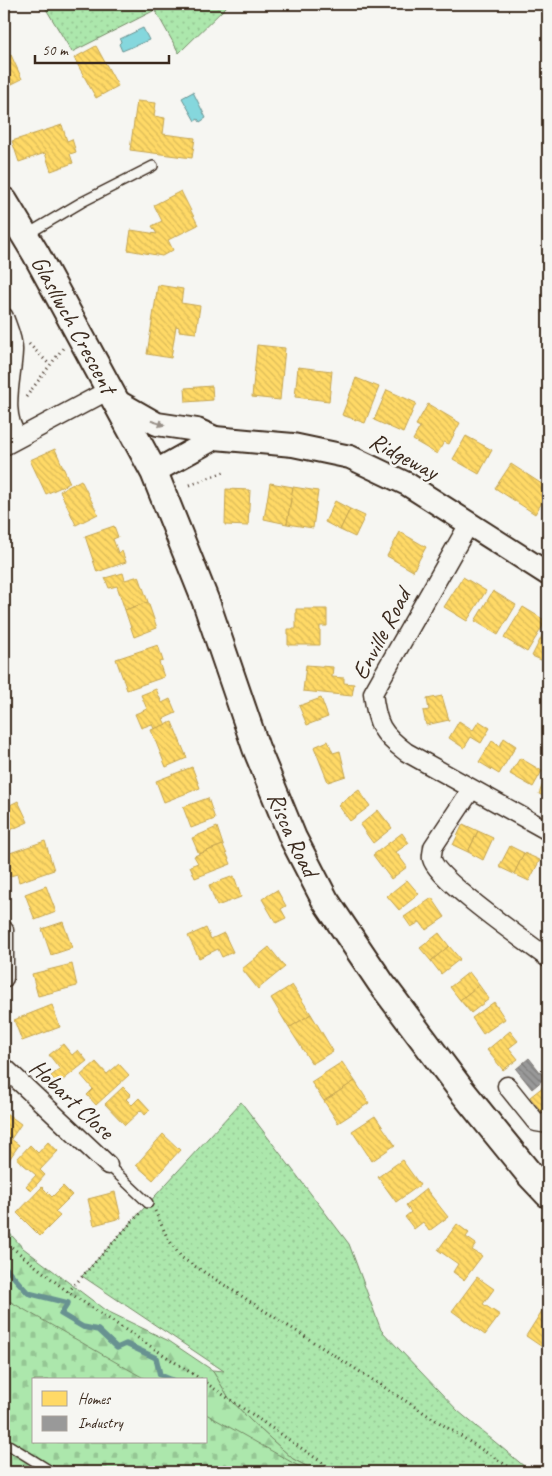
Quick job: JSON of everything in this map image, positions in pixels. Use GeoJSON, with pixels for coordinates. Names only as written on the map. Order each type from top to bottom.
{"type":"FeatureCollection","features":[{"type":"Feature","properties":{"kind":"main road","name":"Glasllwch Crescent"},"geometry":{"type":"LineString","coordinates":[[4,201],[129,423]]}},
{"type":"Feature","properties":{"kind":"main road","name":"Risca Road"},"geometry":{"type":"LineString","coordinates":[[129,423],[154,472],[206,602],[260,757],[293,838],[325,900],[386,991],[462,1091],[542,1180]]}},
{"type":"Feature","properties":{"kind":"street"},"geometry":{"type":"LineString","coordinates":[[4,317],[14,349],[5,405],[11,442],[112,395]]}},
{"type":"Feature","properties":{"kind":"street","name":"Ridgeway"},"geometry":{"type":"LineString","coordinates":[[112,395],[157,424],[197,430],[215,438],[293,445],[350,457],[407,484],[548,574]]}},
{"type":"Feature","properties":{"kind":"street"},"geometry":{"type":"LineString","coordinates":[[154,472],[215,438]]}},
{"type":"Feature","properties":{"kind":"street","name":"Enville Road"},"geometry":{"type":"LineString","coordinates":[[469,524],[373,693],[376,714],[385,736],[406,752],[471,790],[548,831]]}},
{"type":"Feature","properties":{"kind":"street"},"geometry":{"type":"LineString","coordinates":[[471,790],[433,847],[431,858],[436,868],[480,907],[548,958]]}},
{"type":"Feature","properties":{"kind":"street"},"geometry":{"type":"LineString","coordinates":[[4,930],[4,978]]}},
{"type":"Feature","properties":{"kind":"street","name":"Hobart Close"},"geometry":{"type":"LineString","coordinates":[[4,1067],[108,1165]]}},
{"type":"Feature","properties":{"kind":"street"},"geometry":{"type":"LineString","coordinates":[[508,1086],[536,1122],[548,1124]]}},
{"type":"Feature","properties":{"kind":"lane"},"geometry":{"type":"LineString","coordinates":[[25,236],[82,202],[153,166]]}},
{"type":"Feature","properties":{"kind":"lane"},"geometry":{"type":"LineString","coordinates":[[108,1165],[148,1203]]}},
{"type":"Feature","properties":{"kind":"lane"},"geometry":{"type":"LineString","coordinates":[[4,1444],[52,1472]]}},
{"type":"Feature","properties":{"kind":"path"},"geometry":{"type":"LineString","coordinates":[[8,420],[77,330]]}},
{"type":"Feature","properties":{"kind":"path"},"geometry":{"type":"LineString","coordinates":[[190,485],[224,472]]}},
{"type":"Feature","properties":{"kind":"path"},"geometry":{"type":"LineString","coordinates":[[68,1292],[148,1203],[154,1209],[168,1239],[182,1258],[509,1467],[506,1472]]}},
{"type":"Feature","properties":{"kind":"path"},"geometry":{"type":"LineString","coordinates":[[4,1242],[68,1292],[199,1378]]}},
{"type":"Feature","properties":{"kind":"path"},"geometry":{"type":"LineString","coordinates":[[208,1384],[336,1472]]}},
{"type":"Feature","properties":{"kind":"green space"},"geometry":{"type":"Polygon","coordinates":[[[43,4],[229,4],[179,53],[155,10],[72,52],[43,4]]]}},
{"type":"Feature","properties":{"kind":"green space"},"geometry":{"type":"Polygon","coordinates":[[[241,1102],[349,1244],[381,1330],[458,1411],[525,1467],[522,1472],[317,1472],[293,1459],[229,1398],[212,1370],[224,1371],[82,1276],[241,1102]]]}},
{"type":"Feature","properties":{"kind":"green space"},"geometry":{"type":"Polygon","coordinates":[[[4,1227],[23,1248],[105,1310],[169,1341],[212,1370],[229,1398],[251,1421],[293,1459],[317,1472],[70,1472],[197,1444],[208,1444],[208,1378],[32,1378],[32,1383],[4,1418],[4,1227]]]}},
{"type":"Feature","properties":{"kind":"green space"},"geometry":{"type":"Polygon","coordinates":[[[4,1298],[144,1378],[32,1378],[32,1444],[208,1444],[208,1415],[309,1472],[4,1472],[4,1298]]]}},
{"type":"Feature","properties":{"kind":"water"},"geometry":{"type":"Polygon","coordinates":[[[143,28],[149,40],[122,51],[119,44],[121,42],[120,39],[143,28]]]}},
{"type":"Feature","properties":{"kind":"water"},"geometry":{"type":"Polygon","coordinates":[[[193,92],[206,118],[200,122],[198,119],[195,121],[182,98],[193,92]]]}},
{"type":"Feature","properties":{"kind":"building: Homes"},"geometry":{"type":"Polygon","coordinates":[[[96,46],[118,86],[96,98],[74,58],[96,46]]]}},
{"type":"Feature","properties":{"kind":"building: Homes"},"geometry":{"type":"Polygon","coordinates":[[[11,55],[22,79],[4,88],[4,58],[11,55]]]}},
{"type":"Feature","properties":{"kind":"building: Homes"},"geometry":{"type":"Polygon","coordinates":[[[137,101],[156,103],[154,116],[165,118],[163,134],[195,138],[192,158],[130,150],[137,101]]]}},
{"type":"Feature","properties":{"kind":"building: Homes"},"geometry":{"type":"Polygon","coordinates":[[[62,125],[67,141],[72,139],[76,152],[70,154],[73,163],[51,171],[45,153],[19,162],[12,141],[62,125]]]}},
{"type":"Feature","properties":{"kind":"building: Homes"},"geometry":{"type":"Polygon","coordinates":[[[181,191],[198,225],[168,240],[173,250],[162,256],[128,250],[131,230],[157,234],[152,226],[162,221],[154,205],[181,191]]]}},
{"type":"Feature","properties":{"kind":"building: Homes"},"geometry":{"type":"Polygon","coordinates":[[[158,285],[183,289],[181,303],[200,306],[196,333],[179,331],[179,327],[176,326],[171,358],[147,354],[158,285]]]}},
{"type":"Feature","properties":{"kind":"building: Homes"},"geometry":{"type":"Polygon","coordinates":[[[257,345],[285,348],[280,400],[252,397],[257,345]]]}},
{"type":"Feature","properties":{"kind":"building: Homes"},"geometry":{"type":"Polygon","coordinates":[[[298,367],[332,371],[329,401],[295,397],[298,367]]]}},
{"type":"Feature","properties":{"kind":"building: Homes"},"geometry":{"type":"Polygon","coordinates":[[[356,378],[379,387],[365,423],[342,415],[356,378]]]}},
{"type":"Feature","properties":{"kind":"building: Homes"},"geometry":{"type":"Polygon","coordinates":[[[212,386],[213,400],[186,402],[185,388],[212,386]]]}},
{"type":"Feature","properties":{"kind":"building: Homes"},"geometry":{"type":"Polygon","coordinates":[[[387,390],[416,403],[403,433],[374,420],[387,390]]]}},
{"type":"Feature","properties":{"kind":"building: Homes"},"geometry":{"type":"Polygon","coordinates":[[[428,404],[460,423],[449,444],[444,442],[437,454],[413,440],[420,427],[416,425],[428,404]]]}},
{"type":"Feature","properties":{"kind":"building: Homes"},"geometry":{"type":"Polygon","coordinates":[[[466,436],[492,450],[479,474],[453,459],[466,436]]]}},
{"type":"Feature","properties":{"kind":"building: Homes"},"geometry":{"type":"Polygon","coordinates":[[[55,449],[70,483],[46,494],[30,460],[55,449]]]}},
{"type":"Feature","properties":{"kind":"building: Homes"},"geometry":{"type":"Polygon","coordinates":[[[511,464],[548,488],[548,493],[535,514],[495,488],[511,464]]]}},
{"type":"Feature","properties":{"kind":"building: Homes"},"geometry":{"type":"Polygon","coordinates":[[[81,480],[98,514],[76,525],[60,491],[81,480]]]}},
{"type":"Feature","properties":{"kind":"building: Homes"},"geometry":{"type":"Polygon","coordinates":[[[270,483],[293,487],[287,524],[264,519],[270,483]]]}},
{"type":"Feature","properties":{"kind":"building: Homes"},"geometry":{"type":"Polygon","coordinates":[[[293,487],[318,491],[313,528],[287,524],[293,487]]]}},
{"type":"Feature","properties":{"kind":"building: Homes"},"geometry":{"type":"Polygon","coordinates":[[[226,489],[250,490],[248,526],[225,525],[226,489]]]}},
{"type":"Feature","properties":{"kind":"building: Homes"},"geometry":{"type":"Polygon","coordinates":[[[335,501],[350,509],[340,530],[325,522],[335,501]]]}},
{"type":"Feature","properties":{"kind":"building: Homes"},"geometry":{"type":"Polygon","coordinates":[[[350,509],[365,516],[355,537],[340,530],[350,509]]]}},
{"type":"Feature","properties":{"kind":"building: Homes"},"geometry":{"type":"Polygon","coordinates":[[[114,526],[118,537],[113,539],[118,553],[122,551],[126,562],[97,572],[85,536],[114,526]]]}},
{"type":"Feature","properties":{"kind":"building: Homes"},"geometry":{"type":"Polygon","coordinates":[[[400,532],[426,547],[413,571],[387,556],[400,532]]]}},
{"type":"Feature","properties":{"kind":"building: Homes"},"geometry":{"type":"Polygon","coordinates":[[[123,573],[125,580],[139,576],[148,602],[125,610],[117,586],[109,588],[105,578],[123,573]]]}},
{"type":"Feature","properties":{"kind":"building: Homes"},"geometry":{"type":"Polygon","coordinates":[[[463,577],[486,591],[467,621],[444,607],[463,577]]]}},
{"type":"Feature","properties":{"kind":"building: Homes"},"geometry":{"type":"Polygon","coordinates":[[[493,591],[516,605],[498,635],[475,621],[493,591]]]}},
{"type":"Feature","properties":{"kind":"building: Homes"},"geometry":{"type":"Polygon","coordinates":[[[148,602],[157,628],[134,637],[125,610],[148,602]]]}},
{"type":"Feature","properties":{"kind":"building: Homes"},"geometry":{"type":"Polygon","coordinates":[[[523,607],[546,621],[527,652],[504,638],[523,607]]]}},
{"type":"Feature","properties":{"kind":"building: Homes"},"geometry":{"type":"Polygon","coordinates":[[[296,609],[327,609],[327,626],[320,626],[320,645],[288,645],[288,629],[296,629],[296,609]]]}},
{"type":"Feature","properties":{"kind":"building: Homes"},"geometry":{"type":"Polygon","coordinates":[[[548,624],[548,663],[532,656],[548,624]]]}},
{"type":"Feature","properties":{"kind":"building: Homes"},"geometry":{"type":"Polygon","coordinates":[[[158,645],[163,661],[159,662],[164,677],[127,690],[116,659],[158,645]]]}},
{"type":"Feature","properties":{"kind":"building: Homes"},"geometry":{"type":"Polygon","coordinates":[[[306,665],[333,667],[332,677],[344,678],[344,683],[354,684],[352,696],[303,691],[306,665]]]}},
{"type":"Feature","properties":{"kind":"building: Homes"},"geometry":{"type":"Polygon","coordinates":[[[156,689],[162,703],[170,699],[176,713],[163,719],[166,725],[154,729],[152,724],[141,728],[135,714],[147,709],[141,695],[156,689]]]}},
{"type":"Feature","properties":{"kind":"building: Homes"},"geometry":{"type":"Polygon","coordinates":[[[442,696],[449,720],[426,725],[423,711],[429,710],[427,699],[442,696]]]}},
{"type":"Feature","properties":{"kind":"building: Homes"},"geometry":{"type":"Polygon","coordinates":[[[321,698],[328,717],[307,725],[299,706],[321,698]]]}},
{"type":"Feature","properties":{"kind":"building: Homes"},"geometry":{"type":"Polygon","coordinates":[[[459,721],[473,730],[479,721],[490,728],[481,743],[471,737],[464,748],[449,738],[459,721]]]}},
{"type":"Feature","properties":{"kind":"building: Homes"},"geometry":{"type":"Polygon","coordinates":[[[172,722],[187,758],[166,767],[151,730],[172,722]]]}},
{"type":"Feature","properties":{"kind":"building: Homes"},"geometry":{"type":"Polygon","coordinates":[[[504,738],[516,746],[499,774],[479,762],[492,741],[500,746],[504,738]]]}},
{"type":"Feature","properties":{"kind":"building: Homes"},"geometry":{"type":"Polygon","coordinates":[[[328,741],[333,753],[340,751],[346,776],[328,782],[314,747],[328,741]]]}},
{"type":"Feature","properties":{"kind":"building: Homes"},"geometry":{"type":"Polygon","coordinates":[[[520,758],[542,771],[533,787],[510,774],[520,758]]]}},
{"type":"Feature","properties":{"kind":"building: Homes"},"geometry":{"type":"Polygon","coordinates":[[[192,767],[200,788],[164,802],[156,781],[192,767]]]}},
{"type":"Feature","properties":{"kind":"building: Homes"},"geometry":{"type":"Polygon","coordinates":[[[548,770],[548,798],[539,794],[548,770]]]}},
{"type":"Feature","properties":{"kind":"building: Homes"},"geometry":{"type":"Polygon","coordinates":[[[359,790],[370,806],[350,821],[338,805],[359,790]]]}},
{"type":"Feature","properties":{"kind":"building: Homes"},"geometry":{"type":"Polygon","coordinates":[[[208,798],[215,819],[191,828],[183,807],[208,798]]]}},
{"type":"Feature","properties":{"kind":"building: Homes"},"geometry":{"type":"Polygon","coordinates":[[[18,801],[28,822],[4,833],[4,808],[18,801]]]}},
{"type":"Feature","properties":{"kind":"building: Homes"},"geometry":{"type":"Polygon","coordinates":[[[378,810],[392,828],[373,843],[360,825],[378,810]]]}},
{"type":"Feature","properties":{"kind":"building: Homes"},"geometry":{"type":"Polygon","coordinates":[[[463,824],[478,831],[468,852],[453,845],[463,824]]]}},
{"type":"Feature","properties":{"kind":"building: Homes"},"geometry":{"type":"Polygon","coordinates":[[[217,827],[223,845],[199,854],[192,838],[217,827]]]}},
{"type":"Feature","properties":{"kind":"building: Homes"},"geometry":{"type":"Polygon","coordinates":[[[478,831],[493,838],[483,860],[468,852],[478,831]]]}},
{"type":"Feature","properties":{"kind":"building: Homes"},"geometry":{"type":"Polygon","coordinates":[[[402,833],[409,843],[396,852],[407,867],[391,879],[373,855],[402,833]]]}},
{"type":"Feature","properties":{"kind":"building: Homes"},"geometry":{"type":"Polygon","coordinates":[[[45,841],[54,870],[19,882],[17,874],[7,877],[4,855],[45,841]]]}},
{"type":"Feature","properties":{"kind":"building: Homes"},"geometry":{"type":"Polygon","coordinates":[[[223,845],[231,864],[195,878],[190,866],[198,863],[194,856],[223,845]]]}},
{"type":"Feature","properties":{"kind":"building: Homes"},"geometry":{"type":"Polygon","coordinates":[[[510,846],[524,853],[514,874],[499,867],[510,846]]]}},
{"type":"Feature","properties":{"kind":"building: Homes"},"geometry":{"type":"Polygon","coordinates":[[[524,853],[540,860],[529,881],[514,874],[524,853]]]}},
{"type":"Feature","properties":{"kind":"building: Homes"},"geometry":{"type":"Polygon","coordinates":[[[234,876],[241,897],[217,906],[209,885],[234,876]]]}},
{"type":"Feature","properties":{"kind":"building: Homes"},"geometry":{"type":"Polygon","coordinates":[[[407,880],[419,894],[399,910],[387,896],[407,880]]]}},
{"type":"Feature","properties":{"kind":"building: Homes"},"geometry":{"type":"Polygon","coordinates":[[[46,886],[56,912],[35,920],[25,894],[46,886]]]}},
{"type":"Feature","properties":{"kind":"building: Homes"},"geometry":{"type":"Polygon","coordinates":[[[277,890],[286,906],[281,909],[286,918],[276,923],[262,899],[277,890]]]}},
{"type":"Feature","properties":{"kind":"building: Homes"},"geometry":{"type":"Polygon","coordinates":[[[432,898],[445,917],[426,930],[420,922],[411,927],[404,917],[432,898]]]}},
{"type":"Feature","properties":{"kind":"building: Homes"},"geometry":{"type":"Polygon","coordinates":[[[63,922],[72,948],[51,955],[42,929],[63,922]]]}},
{"type":"Feature","properties":{"kind":"building: Homes"},"geometry":{"type":"Polygon","coordinates":[[[206,928],[211,939],[224,933],[233,952],[222,957],[218,949],[199,958],[188,936],[206,928]]]}},
{"type":"Feature","properties":{"kind":"building: Homes"},"geometry":{"type":"Polygon","coordinates":[[[439,933],[449,946],[431,961],[420,948],[439,933]]]}},
{"type":"Feature","properties":{"kind":"building: Homes"},"geometry":{"type":"Polygon","coordinates":[[[449,946],[460,959],[441,974],[431,961],[449,946]]]}},
{"type":"Feature","properties":{"kind":"building: Homes"},"geometry":{"type":"Polygon","coordinates":[[[269,947],[285,967],[258,989],[242,969],[269,947]]]}},
{"type":"Feature","properties":{"kind":"building: Homes"},"geometry":{"type":"Polygon","coordinates":[[[72,964],[77,986],[38,996],[32,974],[72,964]]]}},
{"type":"Feature","properties":{"kind":"building: Homes"},"geometry":{"type":"Polygon","coordinates":[[[469,972],[479,985],[460,1000],[450,987],[469,972]]]}},
{"type":"Feature","properties":{"kind":"building: Homes"},"geometry":{"type":"Polygon","coordinates":[[[292,985],[311,1014],[289,1028],[271,998],[292,985]]]}},
{"type":"Feature","properties":{"kind":"building: Homes"},"geometry":{"type":"Polygon","coordinates":[[[479,985],[489,999],[471,1013],[460,1000],[479,985]]]}},
{"type":"Feature","properties":{"kind":"building: Homes"},"geometry":{"type":"Polygon","coordinates":[[[494,1002],[505,1019],[483,1034],[472,1018],[494,1002]]]}},
{"type":"Feature","properties":{"kind":"building: Homes"},"geometry":{"type":"Polygon","coordinates":[[[52,1005],[60,1027],[22,1041],[14,1020],[52,1005]]]}},
{"type":"Feature","properties":{"kind":"building: Homes"},"geometry":{"type":"Polygon","coordinates":[[[311,1014],[333,1051],[312,1064],[289,1028],[311,1014]]]}},
{"type":"Feature","properties":{"kind":"building: Homes"},"geometry":{"type":"Polygon","coordinates":[[[510,1031],[518,1041],[509,1048],[518,1059],[503,1070],[487,1050],[510,1031]]]}},
{"type":"Feature","properties":{"kind":"building: Homes"},"geometry":{"type":"Polygon","coordinates":[[[63,1044],[72,1055],[78,1050],[87,1061],[58,1084],[51,1076],[60,1069],[49,1055],[63,1044]]]}},
{"type":"Feature","properties":{"kind":"building: Homes"},"geometry":{"type":"Polygon","coordinates":[[[96,1062],[107,1074],[119,1064],[129,1075],[96,1105],[87,1095],[93,1089],[81,1075],[96,1062]]]}},
{"type":"Feature","properties":{"kind":"building: Homes"},"geometry":{"type":"Polygon","coordinates":[[[342,1062],[355,1081],[324,1101],[311,1082],[342,1062]]]}},
{"type":"Feature","properties":{"kind":"building: Homes"},"geometry":{"type":"Polygon","coordinates":[[[355,1081],[369,1103],[338,1123],[324,1101],[355,1081]]]}},
{"type":"Feature","properties":{"kind":"building: Homes"},"geometry":{"type":"Polygon","coordinates":[[[544,1086],[548,1091],[546,1117],[530,1097],[544,1086]]]}},
{"type":"Feature","properties":{"kind":"building: Homes"},"geometry":{"type":"Polygon","coordinates":[[[123,1087],[131,1095],[126,1099],[132,1105],[139,1098],[150,1110],[145,1115],[141,1110],[125,1125],[105,1104],[123,1087]]]}},
{"type":"Feature","properties":{"kind":"building: Homes"},"geometry":{"type":"Polygon","coordinates":[[[6,1113],[21,1124],[11,1139],[19,1145],[4,1167],[4,1116],[6,1113]]]}},
{"type":"Feature","properties":{"kind":"building: Homes"},"geometry":{"type":"Polygon","coordinates":[[[375,1116],[395,1145],[372,1161],[352,1131],[375,1116]]]}},
{"type":"Feature","properties":{"kind":"building: Homes"},"geometry":{"type":"Polygon","coordinates":[[[163,1134],[180,1150],[153,1180],[136,1165],[163,1134]]]}},
{"type":"Feature","properties":{"kind":"building: Homes"},"geometry":{"type":"Polygon","coordinates":[[[48,1142],[58,1151],[40,1170],[45,1175],[31,1191],[26,1186],[36,1175],[17,1159],[30,1145],[38,1153],[48,1142]]]}},
{"type":"Feature","properties":{"kind":"building: Homes"},"geometry":{"type":"Polygon","coordinates":[[[402,1160],[420,1185],[396,1202],[378,1177],[402,1160]]]}},
{"type":"Feature","properties":{"kind":"building: Homes"},"geometry":{"type":"Polygon","coordinates":[[[63,1186],[72,1195],[55,1212],[60,1216],[40,1236],[17,1213],[42,1187],[52,1197],[63,1186]]]}},
{"type":"Feature","properties":{"kind":"building: Homes"},"geometry":{"type":"Polygon","coordinates":[[[426,1189],[448,1217],[429,1231],[423,1222],[414,1229],[405,1217],[411,1212],[406,1205],[426,1189]]]}},
{"type":"Feature","properties":{"kind":"building: Homes"},"geometry":{"type":"Polygon","coordinates":[[[115,1192],[121,1218],[94,1225],[88,1199],[115,1192]]]}},
{"type":"Feature","properties":{"kind":"building: Homes"},"geometry":{"type":"Polygon","coordinates":[[[457,1224],[469,1233],[466,1237],[476,1244],[472,1250],[482,1256],[464,1280],[453,1272],[458,1264],[438,1250],[457,1224]]]}},
{"type":"Feature","properties":{"kind":"building: Homes"},"geometry":{"type":"Polygon","coordinates":[[[477,1277],[494,1289],[483,1304],[500,1315],[485,1335],[452,1311],[477,1277]]]}},
{"type":"Feature","properties":{"kind":"building: Homes"},"geometry":{"type":"Polygon","coordinates":[[[548,1304],[548,1351],[526,1336],[548,1304]]]}},
{"type":"Feature","properties":{"kind":"building: Industry"},"geometry":{"type":"Polygon","coordinates":[[[529,1058],[545,1078],[532,1089],[516,1069],[529,1058]]]}},
{"type":"Feature","properties":{"kind":"waterway"},"geometry":{"type":"LineString","coordinates":[[4,1266],[28,1293],[68,1303],[61,1314],[83,1327],[98,1330],[117,1348],[126,1344],[156,1358],[160,1375],[167,1378]]}}]}
